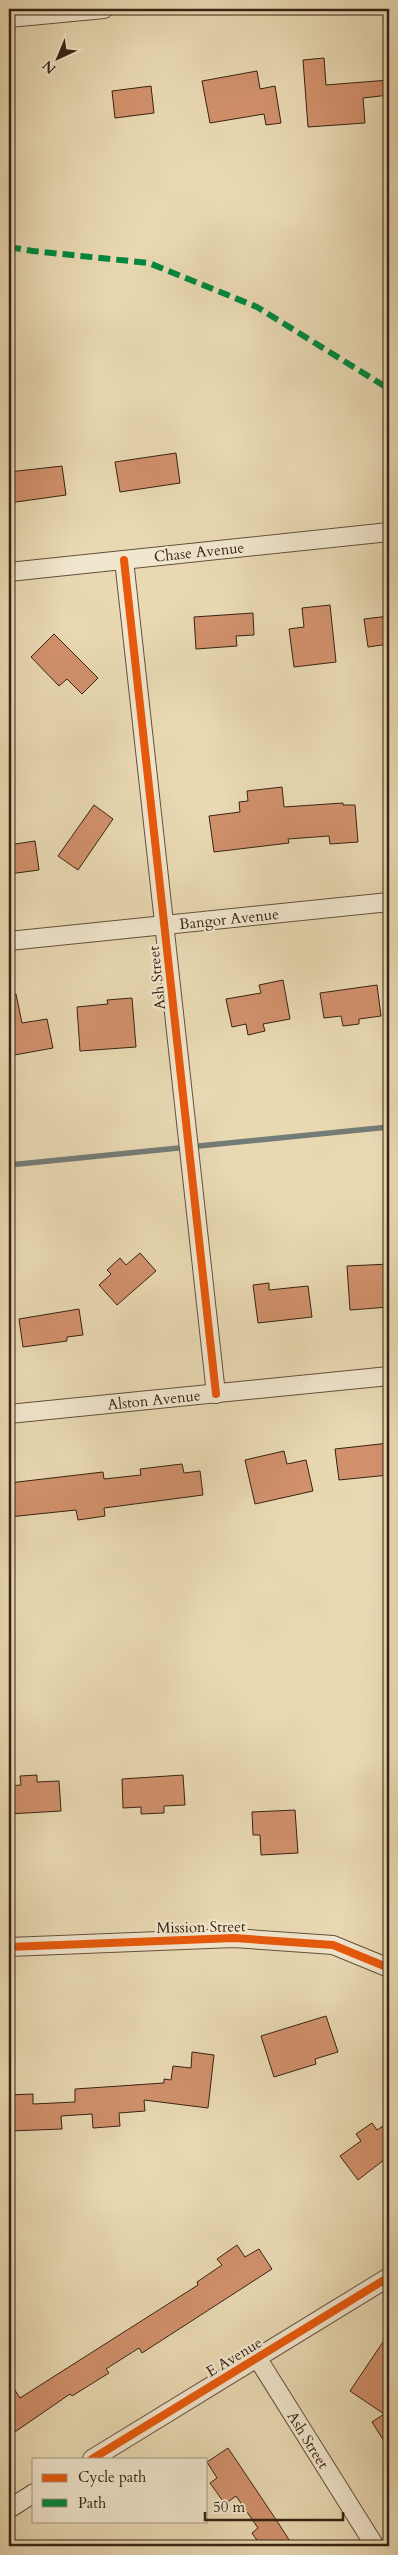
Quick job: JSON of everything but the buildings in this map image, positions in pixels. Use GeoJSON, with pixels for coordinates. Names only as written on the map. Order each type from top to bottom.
{"type":"FeatureCollection","features":[{"type":"Feature","properties":{"kind":"street"},"geometry":{"type":"LineString","coordinates":[[9,18],[104,9]]}},
{"type":"Feature","properties":{"kind":"street","name":"Chase Avenue"},"geometry":{"type":"LineString","coordinates":[[9,572],[389,532]]}},
{"type":"Feature","properties":{"kind":"street","name":"Ash Street"},"geometry":{"type":"LineString","coordinates":[[124,560],[216,1394]]}},
{"type":"Feature","properties":{"kind":"street","name":"Bangor Avenue"},"geometry":{"type":"LineString","coordinates":[[9,941],[389,902]]}},
{"type":"Feature","properties":{"kind":"street","name":"Alston Avenue"},"geometry":{"type":"LineString","coordinates":[[9,1414],[389,1376]]}},
{"type":"Feature","properties":{"kind":"street","name":"Mission Street"},"geometry":{"type":"LineString","coordinates":[[9,1947],[234,1938],[333,1945],[389,1968]]}},
{"type":"Feature","properties":{"kind":"street","name":"E Avenue"},"geometry":{"type":"LineString","coordinates":[[94,2458],[389,2277]]}},
{"type":"Feature","properties":{"kind":"street","name":"Ash Street"},"geometry":{"type":"LineString","coordinates":[[258,2359],[375,2546]]}},
{"type":"Feature","properties":{"kind":"street"},"geometry":{"type":"LineString","coordinates":[[9,2508],[32,2495]]}},
{"type":"Feature","properties":{"kind":"waterway"},"geometry":{"type":"LineString","coordinates":[[9,1165],[389,1127]]}},
{"type":"Feature","properties":{"kind":"marked path"},"geometry":{"type":"LineString","coordinates":[[9,247],[149,263],[257,307],[389,389]]}},
{"type":"Feature","properties":{"kind":"cycle path"},"geometry":{"type":"LineString","coordinates":[[124,560],[216,1394]]}},
{"type":"Feature","properties":{"kind":"cycle path"},"geometry":{"type":"LineString","coordinates":[[9,1947],[234,1938],[333,1945],[389,1968]]}},
{"type":"Feature","properties":{"kind":"cycle path"},"geometry":{"type":"LineString","coordinates":[[94,2458],[389,2277]]}}]}
